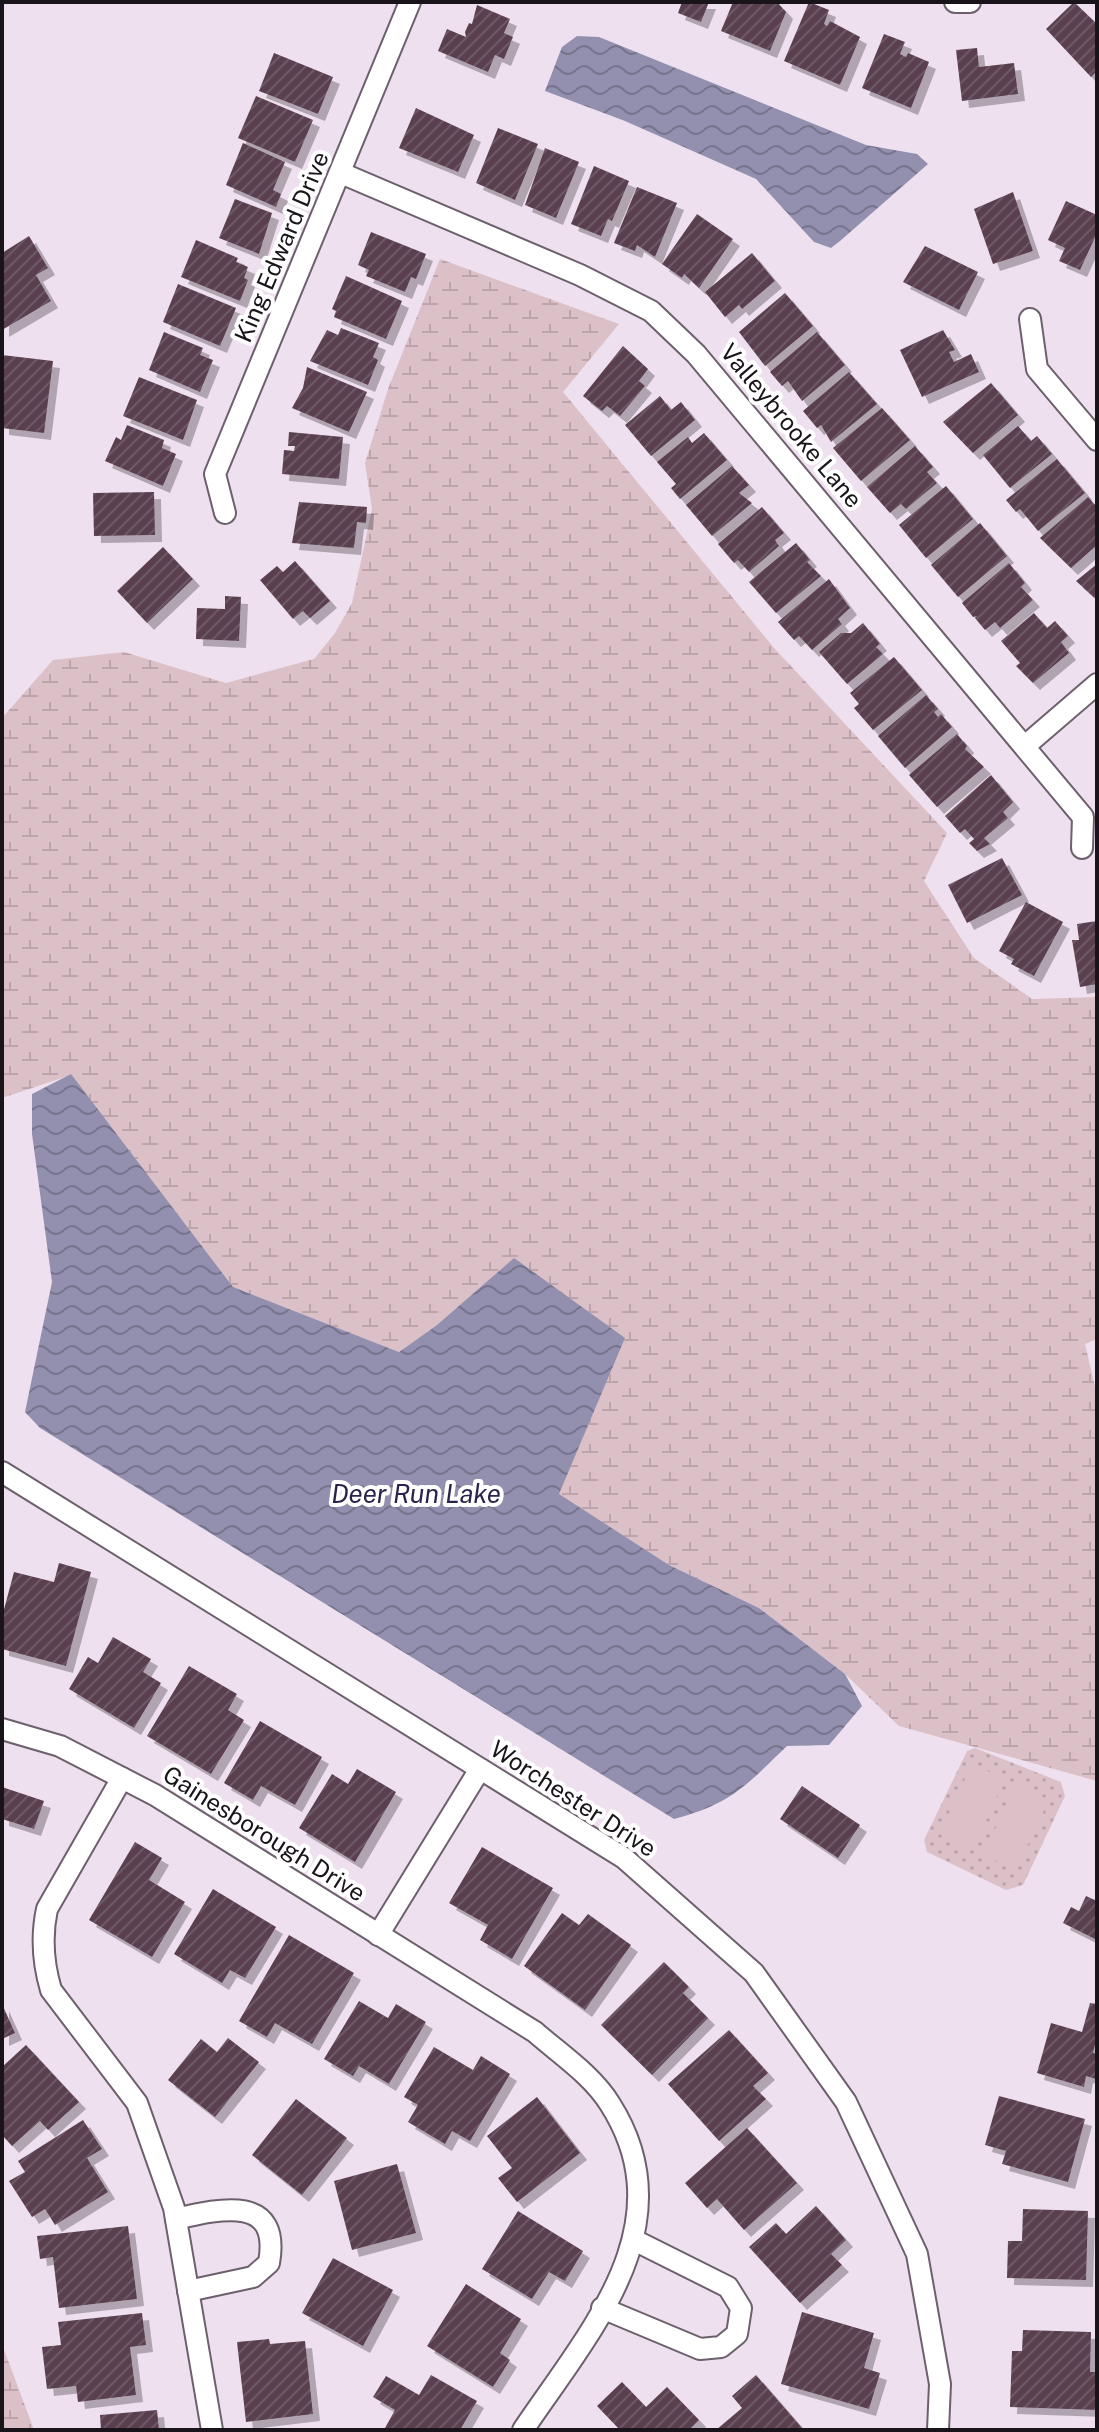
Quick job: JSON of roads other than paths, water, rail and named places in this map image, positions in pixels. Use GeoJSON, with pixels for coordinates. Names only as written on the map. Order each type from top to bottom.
{"type":"FeatureCollection","features":[{"type":"Feature","properties":{"kind":"street","name":"King Edward Drive"},"geometry":{"type":"LineString","coordinates":[[225,513],[215,474],[410,2]]}},
{"type":"Feature","properties":{"kind":"street"},"geometry":{"type":"LineString","coordinates":[[955,2],[970,2]]}},
{"type":"Feature","properties":{"kind":"street","name":"Valleybrooke Lane"},"geometry":{"type":"LineString","coordinates":[[341,173],[580,275],[651,311],[696,354],[1083,817],[1082,848]]}},
{"type":"Feature","properties":{"kind":"street"},"geometry":{"type":"LineString","coordinates":[[1030,319],[1037,369],[1097,440]]}},
{"type":"Feature","properties":{"kind":"street"},"geometry":{"type":"LineString","coordinates":[[1025,746],[1097,684]]}},
{"type":"Feature","properties":{"kind":"street","name":"Worchester Drive"},"geometry":{"type":"LineString","coordinates":[[2,1472],[624,1858],[754,1973],[846,2102],[917,2254],[940,2384],[938,2430]]}},
{"type":"Feature","properties":{"kind":"street","name":"Gainesborough Drive"},"geometry":{"type":"LineString","coordinates":[[2,1729],[60,1746],[122,1778],[378,1935],[535,2032],[588,2077],[610,2102],[627,2136],[637,2174],[639,2209],[634,2240],[602,2308],[523,2430]]}},
{"type":"Feature","properties":{"kind":"street","name":"Gainesborough Drive"},"geometry":{"type":"LineString","coordinates":[[378,1935],[480,1769]]}},
{"type":"Feature","properties":{"kind":"street"},"geometry":{"type":"LineString","coordinates":[[122,1778],[47,1909],[42,1933],[45,1969],[51,1990],[137,2103],[176,2219],[212,2430]]}},
{"type":"Feature","properties":{"kind":"street"},"geometry":{"type":"LineString","coordinates":[[176,2219],[207,2212],[244,2210],[264,2221],[273,2239],[269,2263],[253,2277],[188,2291]]}},
{"type":"Feature","properties":{"kind":"street"},"geometry":{"type":"LineString","coordinates":[[602,2308],[700,2349],[721,2347],[737,2334],[741,2308],[728,2287],[634,2240]]}},
{"type":"Feature","properties":{"kind":"water"},"geometry":{"type":"Polygon","coordinates":[[[577,36],[599,37],[866,145],[917,154],[928,164],[831,248],[814,242],[756,179],[625,121],[545,91],[562,47],[577,36]]]}},
{"type":"Feature","properties":{"kind":"water","name":"Deer Run Lake"},"geometry":{"type":"Polygon","coordinates":[[[71,1074],[233,1287],[399,1352],[437,1325],[514,1258],[625,1338],[559,1494],[669,1565],[759,1608],[845,1674],[862,1706],[829,1745],[787,1746],[737,1792],[711,1806],[674,1819],[40,1428],[25,1412],[52,1282],[32,1134],[32,1094],[71,1074]]]}}]}
